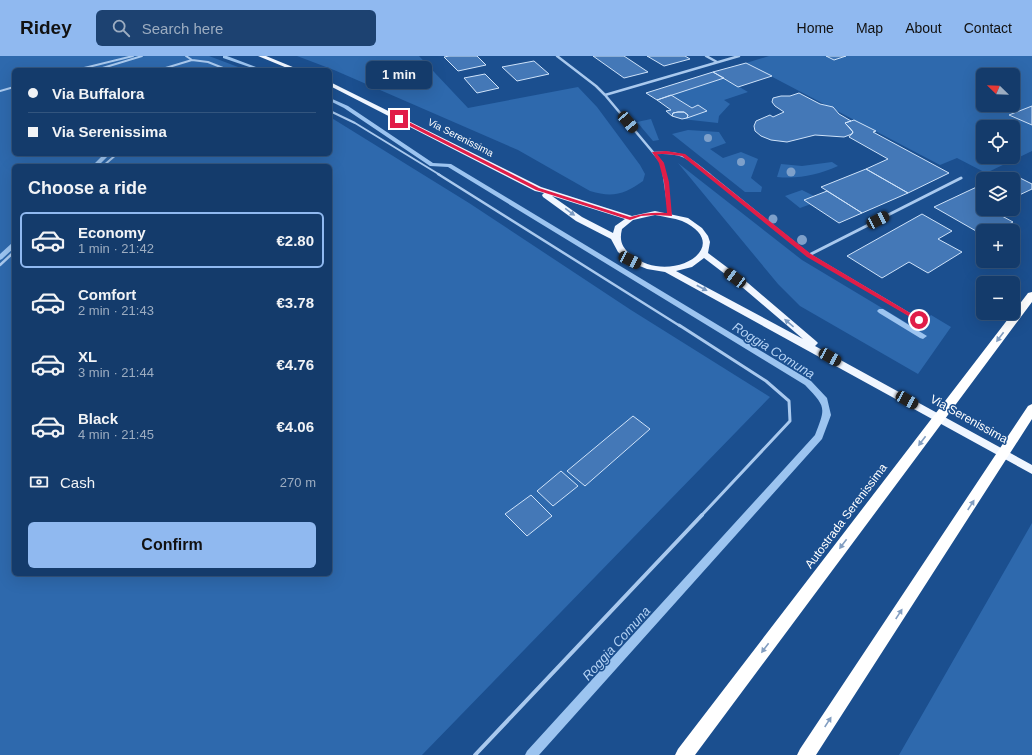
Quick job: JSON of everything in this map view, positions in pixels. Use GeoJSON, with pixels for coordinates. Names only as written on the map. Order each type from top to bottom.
{"type":"FeatureCollection","features":[{"type":"Feature","properties":{"kind":"highway","name":"Autostrada Serenissima"},"geometry":{"type":"LineString","coordinates":[[684,755],[1032,295]]}},
{"type":"Feature","properties":{"kind":"highway"},"geometry":{"type":"LineString","coordinates":[[806,755],[1032,409]]}},
{"type":"Feature","properties":{"kind":"main road"},"geometry":{"type":"LineString","coordinates":[[261,56],[292,68]]}},
{"type":"Feature","properties":{"kind":"main road","name":"Via Serenissima"},"geometry":{"type":"LineString","coordinates":[[332,85],[538,189],[579,218],[614,237],[616,245],[621,253],[630,260],[641,265],[668,270],[830,357],[1032,470]]}},
{"type":"Feature","properties":{"kind":"main road","name":"Via Serenissima"},"geometry":{"type":"LineString","coordinates":[[538,189],[630,218],[640,215],[655,214],[670,215],[685,220],[696,227],[704,236],[707,245],[705,255],[696,262],[683,268],[668,270]]}},
{"type":"Feature","properties":{"kind":"main road"},"geometry":{"type":"LineString","coordinates":[[614,237],[616,230],[622,223],[630,218]]}},
{"type":"Feature","properties":{"kind":"main road","name":"Via Serenissima"},"geometry":{"type":"LineString","coordinates":[[705,255],[745,286],[830,357]]}},
{"type":"Feature","properties":{"kind":"street"},"geometry":{"type":"LineString","coordinates":[[557,56],[606,95],[662,163],[670,215]]}},
{"type":"Feature","properties":{"kind":"street"},"geometry":{"type":"LineString","coordinates":[[706,56],[717,62]]}},
{"type":"Feature","properties":{"kind":"street"},"geometry":{"type":"LineString","coordinates":[[606,95],[739,56]]}},
{"type":"Feature","properties":{"kind":"street"},"geometry":{"type":"LineString","coordinates":[[654,153],[666,152],[684,155],[809,255],[919,320]]}},
{"type":"Feature","properties":{"kind":"street"},"geometry":{"type":"LineString","coordinates":[[809,255],[961,178]]}},
{"type":"Feature","properties":{"kind":"lane"},"geometry":{"type":"LineString","coordinates":[[84,68],[133,56]]}},
{"type":"Feature","properties":{"kind":"lane"},"geometry":{"type":"LineString","coordinates":[[103,68],[142,56]]}},
{"type":"Feature","properties":{"kind":"lane"},"geometry":{"type":"LineString","coordinates":[[186,56],[192,60]]}},
{"type":"Feature","properties":{"kind":"lane"},"geometry":{"type":"LineString","coordinates":[[166,68],[192,60],[208,62],[223,68]]}},
{"type":"Feature","properties":{"kind":"lane"},"geometry":{"type":"LineString","coordinates":[[0,91],[12,88]]}},
{"type":"Feature","properties":{"kind":"lane"},"geometry":{"type":"LineString","coordinates":[[332,112],[355,123],[620,287],[766,381],[790,400],[790,421],[475,755]]}},
{"type":"Feature","properties":{"kind":"lane"},"geometry":{"type":"LineString","coordinates":[[105,164],[114,156]]}},
{"type":"Feature","properties":{"kind":"lane"},"geometry":{"type":"LineString","coordinates":[[0,265],[12,254]]}},
{"type":"Feature","properties":{"kind":"shaded area"},"geometry":{"type":"Polygon","coordinates":[[[0,56],[209,56],[241,68],[12,68],[12,156],[332,156],[332,118],[469,203],[631,310],[770,397],[422,755],[0,755],[0,56]]]}},
{"type":"Feature","properties":{"kind":"shaded area"},"geometry":{"type":"Polygon","coordinates":[[[297,56],[419,56],[468,108],[578,87],[597,107],[640,165],[645,174],[643,181],[618,194],[605,194],[590,191],[518,150],[332,68],[297,56]]]}},
{"type":"Feature","properties":{"kind":"shaded area"},"geometry":{"type":"Polygon","coordinates":[[[769,56],[1032,56],[1032,151],[1020,157],[1020,120],[976,120],[976,164],[1005,164],[988,172],[984,172],[957,158],[940,165],[746,63],[769,56]]]}},
{"type":"Feature","properties":{"kind":"shaded area"},"geometry":{"type":"Polygon","coordinates":[[[724,78],[748,92],[724,100],[730,104],[719,116],[718,123],[682,119],[707,111],[698,106],[692,108],[671,95],[724,78]]]}},
{"type":"Feature","properties":{"kind":"shaded area"},"geometry":{"type":"Polygon","coordinates":[[[651,119],[659,140],[653,141],[637,122],[651,119]]]}},
{"type":"Feature","properties":{"kind":"shaded area"},"geometry":{"type":"Polygon","coordinates":[[[688,130],[719,132],[726,143],[710,149],[723,158],[741,152],[758,159],[751,178],[762,187],[761,192],[745,192],[672,134],[688,130]]]}},
{"type":"Feature","properties":{"kind":"shaded area"},"geometry":{"type":"Polygon","coordinates":[[[832,162],[838,166],[823,172],[808,176],[777,177],[781,164],[802,166],[832,162]]]}},
{"type":"Feature","properties":{"kind":"shaded area"},"geometry":{"type":"Polygon","coordinates":[[[678,163],[802,260],[917,329],[931,315],[951,327],[918,374],[800,306],[778,284],[678,163]]]}},
{"type":"Feature","properties":{"kind":"shaded area"},"geometry":{"type":"Polygon","coordinates":[[[802,190],[814,196],[804,200],[811,204],[800,208],[785,196],[802,190]]]}},
{"type":"Feature","properties":{"kind":"shaded area"},"geometry":{"type":"Polygon","coordinates":[[[1032,523],[1032,755],[899,755],[1032,523]]]}},
{"type":"Feature","properties":{"kind":"building"},"geometry":{"type":"Polygon","coordinates":[[[477,56],[486,65],[458,71],[444,57],[477,56]]]}},
{"type":"Feature","properties":{"kind":"building"},"geometry":{"type":"Polygon","coordinates":[[[593,56],[624,56],[648,72],[624,78],[593,56]]]}},
{"type":"Feature","properties":{"kind":"building"},"geometry":{"type":"Polygon","coordinates":[[[647,56],[685,56],[690,59],[664,66],[647,56]]]}},
{"type":"Feature","properties":{"kind":"building"},"geometry":{"type":"Polygon","coordinates":[[[826,56],[846,56],[834,60],[826,56]]]}},
{"type":"Feature","properties":{"kind":"building"},"geometry":{"type":"Polygon","coordinates":[[[534,61],[549,74],[517,81],[502,67],[534,61]]]}},
{"type":"Feature","properties":{"kind":"building"},"geometry":{"type":"Polygon","coordinates":[[[746,63],[772,76],[738,87],[713,72],[746,63]]]}},
{"type":"Feature","properties":{"kind":"building"},"geometry":{"type":"Polygon","coordinates":[[[713,72],[724,78],[657,100],[646,93],[713,72]]]}},
{"type":"Feature","properties":{"kind":"building"},"geometry":{"type":"Polygon","coordinates":[[[485,74],[499,88],[477,93],[464,78],[485,74]]]}},
{"type":"Feature","properties":{"kind":"building"},"geometry":{"type":"Polygon","coordinates":[[[799,93],[820,104],[833,107],[839,114],[851,121],[845,123],[853,132],[852,134],[844,137],[815,135],[787,142],[771,140],[761,136],[755,131],[754,126],[756,121],[770,115],[773,117],[784,112],[775,106],[772,102],[773,98],[790,96],[799,93]]]}},
{"type":"Feature","properties":{"kind":"building"},"geometry":{"type":"Polygon","coordinates":[[[671,95],[692,108],[698,105],[707,111],[687,118],[688,115],[684,112],[673,113],[672,116],[666,111],[671,110],[657,100],[671,95]]]}},
{"type":"Feature","properties":{"kind":"building"},"geometry":{"type":"Polygon","coordinates":[[[1032,106],[1032,125],[1009,115],[1020,112],[1032,106]]]}},
{"type":"Feature","properties":{"kind":"building"},"geometry":{"type":"Polygon","coordinates":[[[684,112],[688,115],[687,118],[682,119],[672,116],[673,113],[684,112]]]}},
{"type":"Feature","properties":{"kind":"building"},"geometry":{"type":"Polygon","coordinates":[[[854,120],[876,131],[873,132],[949,173],[908,193],[866,169],[888,159],[849,137],[853,132],[845,123],[854,120]]]}},
{"type":"Feature","properties":{"kind":"building"},"geometry":{"type":"Polygon","coordinates":[[[866,169],[908,193],[862,213],[821,187],[866,169]]]}},
{"type":"Feature","properties":{"kind":"building"},"geometry":{"type":"Polygon","coordinates":[[[1020,178],[1032,184],[1032,189],[1020,195],[1020,178]]]}},
{"type":"Feature","properties":{"kind":"building"},"geometry":{"type":"Polygon","coordinates":[[[976,187],[976,216],[1002,216],[1013,222],[1009,224],[976,224],[976,231],[934,207],[976,187]]]}},
{"type":"Feature","properties":{"kind":"building"},"geometry":{"type":"Polygon","coordinates":[[[827,191],[862,213],[839,223],[804,200],[827,191]]]}},
{"type":"Feature","properties":{"kind":"building"},"geometry":{"type":"Polygon","coordinates":[[[922,214],[952,231],[938,239],[962,252],[928,273],[909,262],[882,278],[847,256],[922,214]]]}},
{"type":"Feature","properties":{"kind":"building"},"geometry":{"type":"Polygon","coordinates":[[[633,416],[650,429],[585,486],[567,471],[633,416]]]}},
{"type":"Feature","properties":{"kind":"building"},"geometry":{"type":"Polygon","coordinates":[[[561,471],[578,486],[553,506],[537,491],[561,471]]]}},
{"type":"Feature","properties":{"kind":"building"},"geometry":{"type":"Polygon","coordinates":[[[531,495],[552,516],[527,536],[505,514],[531,495]]]}},
{"type":"Feature","properties":{"kind":"waterway","name":"Roggia Comuna"},"geometry":{"type":"LineString","coordinates":[[225,57],[256,68]]}},
{"type":"Feature","properties":{"kind":"waterway","name":"Roggia Comuna"},"geometry":{"type":"LineString","coordinates":[[332,100],[346,107],[432,165],[449,165],[808,383],[824,400],[827,415],[819,437],[531,755]]}},
{"type":"Feature","properties":{"kind":"waterway","name":"Roggia Comuna"},"geometry":{"type":"LineString","coordinates":[[97,164],[105,156]]}},
{"type":"Feature","properties":{"kind":"waterway","name":"Roggia Comuna"},"geometry":{"type":"LineString","coordinates":[[0,258],[12,246]]}},
{"type":"Feature","properties":{"kind":"waterway"},"geometry":{"type":"LineString","coordinates":[[881,311],[923,336]]}},
{"type":"Feature","properties":{"kind":"route"},"geometry":{"type":"LineString","coordinates":[[399,119],[538,189],[630,218],[640,215],[670,215],[662,163],[654,153],[666,152],[684,155],[727,191],[809,255],[919,320]]}}]}
